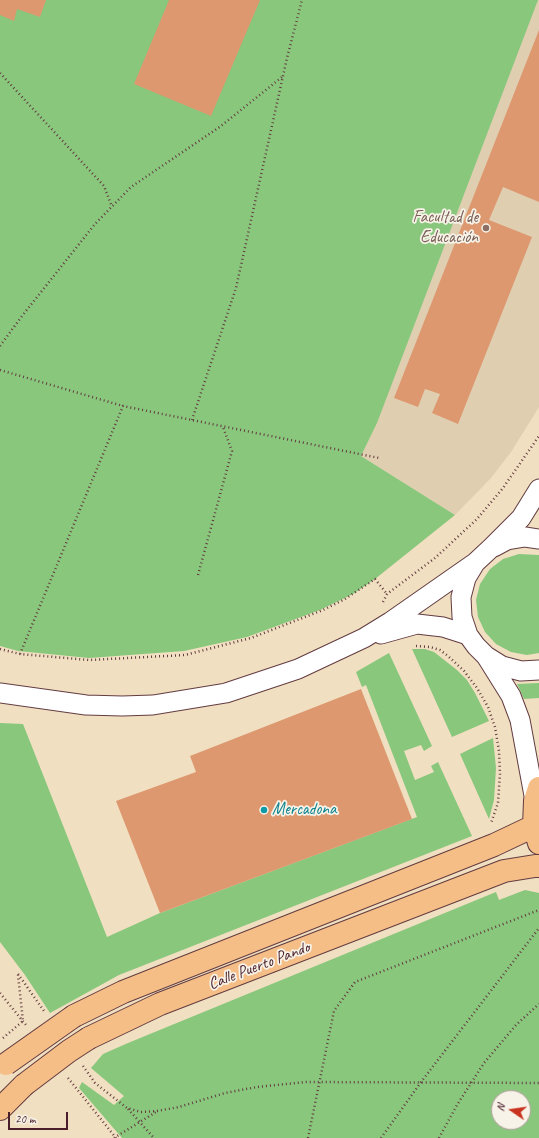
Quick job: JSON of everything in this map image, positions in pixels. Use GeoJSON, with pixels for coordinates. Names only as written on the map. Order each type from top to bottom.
{"type":"FeatureCollection","features":[{"type":"Feature","properties":{"kind":"main road"},"geometry":{"type":"LineString","coordinates":[[536,834],[537,794]]}},
{"type":"Feature","properties":{"kind":"main road","name":"Calle Puerto Pando"},"geometry":{"type":"LineString","coordinates":[[3,1067],[74,1016],[123,992],[494,846],[536,834]]}},
{"type":"Feature","properties":{"kind":"main road","name":"Calle Puerto Pando"},"geometry":{"type":"LineString","coordinates":[[0,1109],[24,1085],[89,1038],[160,1004],[495,874],[539,866]]}},
{"type":"Feature","properties":{"kind":"street"},"geometry":{"type":"LineString","coordinates":[[1,694],[86,705],[122,706],[152,704],[226,693],[298,669],[364,638],[390,622],[476,562],[521,518],[539,489]]}},
{"type":"Feature","properties":{"kind":"street"},"geometry":{"type":"LineString","coordinates":[[491,548],[507,540],[525,537],[539,539]]}},
{"type":"Feature","properties":{"kind":"street"},"geometry":{"type":"LineString","coordinates":[[476,562],[466,578],[461,597],[462,617],[468,635],[486,656],[511,696],[520,720],[537,794]]}},
{"type":"Feature","properties":{"kind":"street"},"geometry":{"type":"LineString","coordinates":[[364,638],[417,624],[443,627],[468,635]]}},
{"type":"Feature","properties":{"kind":"street"},"geometry":{"type":"LineString","coordinates":[[486,656],[502,666],[521,671],[539,670]]}},
{"type":"Feature","properties":{"kind":"path"},"geometry":{"type":"LineString","coordinates":[[192,420],[236,288],[283,76],[302,0]]}},
{"type":"Feature","properties":{"kind":"path"},"geometry":{"type":"LineString","coordinates":[[0,73],[104,186],[112,207]]}},
{"type":"Feature","properties":{"kind":"path"},"geometry":{"type":"LineString","coordinates":[[0,346],[95,224],[131,187],[221,126],[283,76]]}},
{"type":"Feature","properties":{"kind":"path"},"geometry":{"type":"LineString","coordinates":[[0,370],[123,406],[379,458]]}},
{"type":"Feature","properties":{"kind":"path"},"geometry":{"type":"LineString","coordinates":[[20,654],[123,406]]}},
{"type":"Feature","properties":{"kind":"path"},"geometry":{"type":"LineString","coordinates":[[198,575],[232,451],[223,426]]}},
{"type":"Feature","properties":{"kind":"path"},"geometry":{"type":"LineString","coordinates":[[384,608],[383,601],[387,594],[435,558],[477,519],[503,488],[539,436]]}},
{"type":"Feature","properties":{"kind":"path"},"geometry":{"type":"LineString","coordinates":[[0,649],[20,654],[89,660],[185,655],[251,638],[323,610],[345,599],[375,580],[387,594]]}},
{"type":"Feature","properties":{"kind":"path"},"geometry":{"type":"LineString","coordinates":[[412,645],[440,650],[448,656],[464,671],[477,688],[488,708],[495,727],[499,751],[500,774],[498,803],[491,824]]}},
{"type":"Feature","properties":{"kind":"path"},"geometry":{"type":"LineString","coordinates":[[308,1138],[334,1011],[355,982],[539,910]]}},
{"type":"Feature","properties":{"kind":"path"},"geometry":{"type":"LineString","coordinates":[[381,1138],[421,1082],[539,928]]}},
{"type":"Feature","properties":{"kind":"path"},"geometry":{"type":"LineString","coordinates":[[0,1041],[23,1021],[18,974]]}},
{"type":"Feature","properties":{"kind":"path"},"geometry":{"type":"LineString","coordinates":[[439,1138],[471,1082],[500,1044],[539,1004]]}},
{"type":"Feature","properties":{"kind":"path"},"geometry":{"type":"LineString","coordinates":[[127,1108],[141,1112],[156,1111],[179,1107],[225,1093],[257,1086],[306,1082],[539,1083]]}},
{"type":"Feature","properties":{"kind":"path"},"geometry":{"type":"LineString","coordinates":[[95,1083],[127,1108],[154,1138]]}},
{"type":"Feature","properties":{"kind":"path"},"geometry":{"type":"LineString","coordinates":[[114,1138],[156,1111]]}},
{"type":"Feature","properties":{"kind":"shaded area"},"geometry":{"type":"Polygon","coordinates":[[[0,0],[539,0],[539,407],[511,452],[491,478],[455,515],[361,456],[377,423],[0,0]]]}},
{"type":"Feature","properties":{"kind":"green space"},"geometry":{"type":"Polygon","coordinates":[[[0,0],[538,0],[377,423],[361,456],[455,515],[375,579],[353,594],[320,610],[247,637],[184,651],[89,658],[18,651],[0,646],[0,0]]]}},
{"type":"Feature","properties":{"kind":"green space"},"geometry":{"type":"Polygon","coordinates":[[[519,554],[539,555],[539,653],[527,655],[511,652],[496,644],[485,632],[478,617],[476,600],[480,584],[490,569],[503,559],[519,554]]]}},
{"type":"Feature","properties":{"kind":"green space"},"geometry":{"type":"Polygon","coordinates":[[[412,649],[425,649],[434,652],[457,670],[467,680],[489,721],[452,737],[412,649]]]}},
{"type":"Feature","properties":{"kind":"green space"},"geometry":{"type":"Polygon","coordinates":[[[389,653],[432,746],[424,751],[421,745],[404,751],[415,780],[434,772],[431,766],[438,762],[472,836],[119,975],[50,1013],[25,975],[0,942],[0,723],[23,724],[107,937],[160,913],[417,817],[366,685],[362,687],[356,672],[389,653]]]}},
{"type":"Feature","properties":{"kind":"green space"},"geometry":{"type":"Polygon","coordinates":[[[539,683],[539,698],[524,699],[517,684],[539,683]]]}},
{"type":"Feature","properties":{"kind":"green space"},"geometry":{"type":"Polygon","coordinates":[[[493,738],[496,768],[494,800],[489,819],[460,754],[493,738]]]}},
{"type":"Feature","properties":{"kind":"green space"},"geometry":{"type":"Polygon","coordinates":[[[525,890],[539,893],[539,1138],[122,1138],[79,1088],[82,1082],[114,1105],[124,1096],[91,1068],[103,1054],[496,892],[499,900],[525,890]]]}},
{"type":"Feature","properties":{"kind":"building"},"geometry":{"type":"Polygon","coordinates":[[[0,0],[46,0],[40,17],[17,9],[14,21],[0,15],[0,0]]]}},
{"type":"Feature","properties":{"kind":"building"},"geometry":{"type":"Polygon","coordinates":[[[169,0],[260,0],[211,116],[134,84],[169,0]]]}},
{"type":"Feature","properties":{"kind":"building","name":"Facultad de Educación"},"geometry":{"type":"Polygon","coordinates":[[[539,30],[539,202],[503,187],[489,220],[532,237],[458,424],[432,413],[440,394],[425,389],[418,407],[394,398],[539,30]]]}},
{"type":"Feature","properties":{"kind":"building","name":"Mercadona"},"geometry":{"type":"Polygon","coordinates":[[[361,689],[412,819],[160,913],[116,801],[196,772],[190,756],[361,689]]]}},
{"type":"Feature","properties":{"kind":"place","name":"Facultad de Educación"},"geometry":{"type":"Point","coordinates":[486,228]}},
{"type":"Feature","properties":{"kind":"place","name":"Mercadona"},"geometry":{"type":"Point","coordinates":[264,810]}}]}
